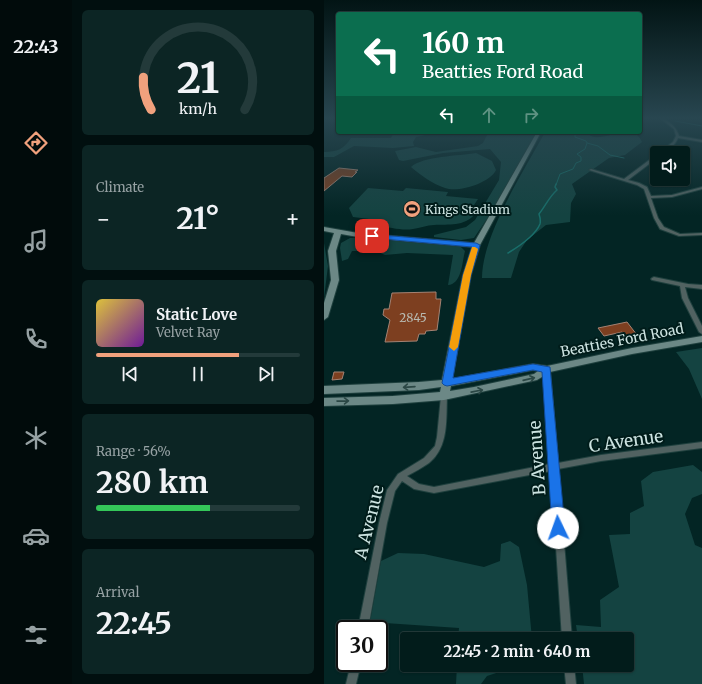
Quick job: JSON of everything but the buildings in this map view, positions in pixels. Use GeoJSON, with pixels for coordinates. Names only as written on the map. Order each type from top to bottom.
{"type":"FeatureCollection","features":[{"type":"Feature","properties":{"kind":"street"},"geometry":{"type":"LineString","coordinates":[[444,396],[467,275],[476,245],[528,151]]}},
{"type":"Feature","properties":{"kind":"street"},"geometry":{"type":"LineString","coordinates":[[625,180],[650,161]]}},
{"type":"Feature","properties":{"kind":"street"},"geometry":{"type":"LineString","coordinates":[[591,170],[642,186],[648,191],[656,218],[662,228],[679,235],[702,234]]}},
{"type":"Feature","properties":{"kind":"street"},"geometry":{"type":"LineString","coordinates":[[650,197],[672,196],[702,188]]}},
{"type":"Feature","properties":{"kind":"street"},"geometry":{"type":"LineString","coordinates":[[324,229],[338,232],[476,245]]}},
{"type":"Feature","properties":{"kind":"street"},"geometry":{"type":"LineString","coordinates":[[324,317],[335,280],[332,251],[338,232]]}},
{"type":"Feature","properties":{"kind":"street"},"geometry":{"type":"LineString","coordinates":[[654,279],[682,285],[702,287]]}},
{"type":"Feature","properties":{"kind":"street"},"geometry":{"type":"LineString","coordinates":[[682,285],[685,298],[702,332]]}},
{"type":"Feature","properties":{"kind":"street","name":"Beatties Ford Road"},"geometry":{"type":"LineString","coordinates":[[324,390],[408,387],[447,383],[533,367],[547,369],[632,351],[702,339]]}},
{"type":"Feature","properties":{"kind":"street","name":"Beatties Ford Road"},"geometry":{"type":"LineString","coordinates":[[324,402],[407,400],[444,396],[537,377],[547,369]]}},
{"type":"Feature","properties":{"kind":"street","name":"B Avenue"},"geometry":{"type":"LineString","coordinates":[[547,369],[566,632]]}},
{"type":"Feature","properties":{"kind":"street","name":"A Avenue"},"geometry":{"type":"LineString","coordinates":[[365,620],[389,494],[395,481],[400,476],[427,460],[438,447],[441,437],[444,396]]}},
{"type":"Feature","properties":{"kind":"street","name":"C Avenue"},"geometry":{"type":"LineString","coordinates":[[400,476],[417,487],[434,490],[601,458],[702,445]]}},
{"type":"Feature","properties":{"kind":"street"},"geometry":{"type":"LineString","coordinates":[[352,684],[354,672]]}},
{"type":"Feature","properties":{"kind":"street"},"geometry":{"type":"LineString","coordinates":[[570,672],[571,684]]}},
{"type":"Feature","properties":{"kind":"shaded area"},"geometry":{"type":"Polygon","coordinates":[[[345,151],[334,157],[324,157],[324,152],[345,151]]]}},
{"type":"Feature","properties":{"kind":"shaded area"},"geometry":{"type":"Polygon","coordinates":[[[395,151],[432,151],[467,151],[443,153],[403,161],[399,160],[395,151]]]}},
{"type":"Feature","properties":{"kind":"shaded area"},"geometry":{"type":"Polygon","coordinates":[[[492,151],[526,151],[493,210],[474,238],[461,240],[434,237],[434,235],[466,227],[475,220],[499,180],[501,162],[492,151]]]}},
{"type":"Feature","properties":{"kind":"shaded area"},"geometry":{"type":"Polygon","coordinates":[[[534,151],[630,151],[625,155],[609,158],[572,184],[576,194],[571,203],[570,222],[546,225],[527,240],[519,252],[511,278],[482,278],[484,261],[496,223],[534,151]]]}},
{"type":"Feature","properties":{"kind":"shaded area"},"geometry":{"type":"Polygon","coordinates":[[[476,153],[492,161],[496,170],[493,175],[481,183],[465,188],[445,188],[427,179],[411,167],[417,163],[432,159],[476,153]]]}},
{"type":"Feature","properties":{"kind":"shaded area","name":"Kings Stadium"},"geometry":{"type":"Polygon","coordinates":[[[368,188],[403,191],[406,188],[448,192],[446,196],[478,199],[474,205],[476,209],[475,214],[471,218],[461,223],[431,225],[413,229],[400,229],[379,226],[377,220],[353,217],[349,208],[368,188]]]}},
{"type":"Feature","properties":{"kind":"shaded area"},"geometry":{"type":"Polygon","coordinates":[[[350,238],[460,246],[465,251],[461,272],[453,284],[448,285],[453,255],[407,253],[385,255],[376,251],[352,251],[348,259],[342,261],[340,248],[341,243],[350,238]]]}},
{"type":"Feature","properties":{"kind":"shaded area"},"geometry":{"type":"Polygon","coordinates":[[[324,243],[328,266],[324,298],[324,243]]]}},
{"type":"Feature","properties":{"kind":"shaded area"},"geometry":{"type":"Polygon","coordinates":[[[702,348],[702,399],[689,369],[676,352],[702,348]]]}},
{"type":"Feature","properties":{"kind":"shaded area"},"geometry":{"type":"Polygon","coordinates":[[[693,465],[702,472],[702,494],[692,498],[685,514],[695,545],[702,548],[702,684],[584,684],[583,672],[634,672],[634,632],[577,632],[576,625],[601,627],[600,600],[619,587],[609,535],[630,534],[630,513],[644,506],[641,481],[653,472],[693,465]]]}},
{"type":"Feature","properties":{"kind":"shaded area"},"geometry":{"type":"Polygon","coordinates":[[[510,541],[519,547],[527,585],[531,632],[459,632],[459,628],[388,623],[388,620],[370,620],[381,561],[398,553],[424,554],[484,567],[500,561],[501,544],[510,541]]]}},
{"type":"Feature","properties":{"kind":"shaded area"},"geometry":{"type":"Polygon","coordinates":[[[457,672],[499,672],[487,676],[481,684],[456,684],[457,672]]]}},
{"type":"Feature","properties":{"kind":"waterway"},"geometry":{"type":"LineString","coordinates":[[556,185],[560,174],[573,169],[576,163],[581,161],[581,157],[577,154],[582,151]]}},
{"type":"Feature","properties":{"kind":"waterway"},"geometry":{"type":"LineString","coordinates":[[605,151],[610,155],[624,158]]}},
{"type":"Feature","properties":{"kind":"waterway"},"geometry":{"type":"LineString","coordinates":[[508,253],[526,241],[538,228],[540,224],[539,214],[557,190],[555,187],[556,184]]}},
{"type":"Feature","properties":{"kind":"slow traffic"},"geometry":{"type":"LineString","coordinates":[[454,347],[467,275],[475,249]]}},
{"type":"Feature","properties":{"kind":"place","name":"Kings Stadium"},"geometry":{"type":"Point","coordinates":[412,209]}},
{"type":"Feature","properties":{"kind":"route"},"geometry":{"type":"LineString","coordinates":[[372,236],[476,245],[467,275],[447,383],[533,367],[547,369],[558,528]]}}]}
